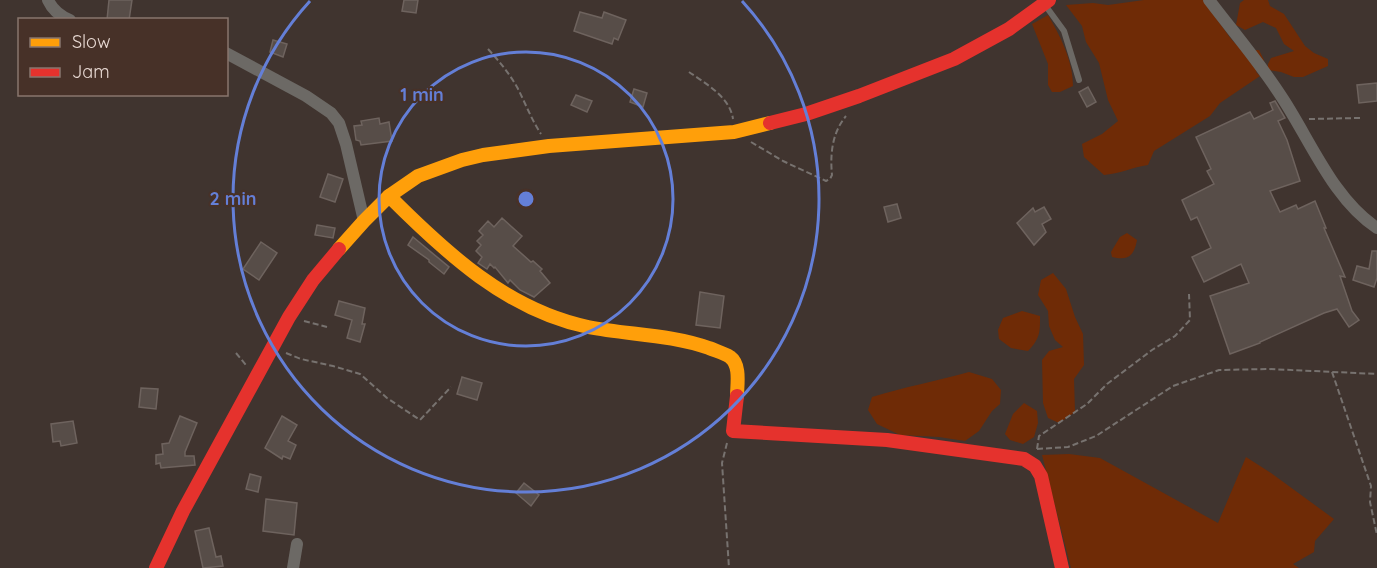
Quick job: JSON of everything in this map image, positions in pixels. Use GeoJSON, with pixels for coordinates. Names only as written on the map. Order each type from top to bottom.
{"type":"FeatureCollection","features":[{"type":"Feature","properties":{"kind":"main road"},"geometry":{"type":"LineString","coordinates":[[156,568],[183,511],[289,317],[313,280],[364,220],[389,196],[418,176],[483,155],[549,146],[734,132],[806,114],[954,59],[1009,29],[1047,2]]}},
{"type":"Feature","properties":{"kind":"main road"},"geometry":{"type":"LineString","coordinates":[[389,196],[441,247],[486,282],[520,303],[552,317],[608,331],[702,345],[731,357],[738,374],[733,431],[887,440],[1024,459],[1035,466],[1041,476],[1062,568]]}},
{"type":"Feature","properties":{"kind":"street"},"geometry":{"type":"LineString","coordinates":[[48,0],[51,7],[65,18]]}},
{"type":"Feature","properties":{"kind":"street"},"geometry":{"type":"LineString","coordinates":[[1209,0],[1255,57],[1297,120],[1323,168],[1353,208],[1377,228]]}},
{"type":"Feature","properties":{"kind":"street"},"geometry":{"type":"LineString","coordinates":[[228,54],[306,96],[331,113],[339,123],[346,144],[364,220]]}},
{"type":"Feature","properties":{"kind":"street"},"geometry":{"type":"LineString","coordinates":[[293,568],[297,544]]}},
{"type":"Feature","properties":{"kind":"lane"},"geometry":{"type":"LineString","coordinates":[[1047,2],[1064,31],[1079,80]]}},
{"type":"Feature","properties":{"kind":"path"},"geometry":{"type":"LineString","coordinates":[[488,49],[517,87],[535,125],[549,146]]}},
{"type":"Feature","properties":{"kind":"path"},"geometry":{"type":"LineString","coordinates":[[688,72],[719,94],[732,114],[734,132],[783,161],[826,181],[832,175],[832,147],[838,126],[859,96]]}},
{"type":"Feature","properties":{"kind":"path"},"geometry":{"type":"LineString","coordinates":[[1297,120],[1360,118]]}},
{"type":"Feature","properties":{"kind":"path"},"geometry":{"type":"LineString","coordinates":[[1037,449],[1039,436],[1087,404],[1127,368],[1175,336],[1190,320],[1189,294]]}},
{"type":"Feature","properties":{"kind":"path"},"geometry":{"type":"LineString","coordinates":[[289,317],[327,327]]}},
{"type":"Feature","properties":{"kind":"path"},"geometry":{"type":"LineString","coordinates":[[272,348],[301,359],[360,374],[387,398],[420,420],[451,387]]}},
{"type":"Feature","properties":{"kind":"path"},"geometry":{"type":"LineString","coordinates":[[1024,459],[1037,449],[1068,447],[1096,436],[1173,386],[1219,370],[1269,369],[1377,374]]}},
{"type":"Feature","properties":{"kind":"path"},"geometry":{"type":"LineString","coordinates":[[1332,372],[1371,486],[1370,502],[1377,535]]}},
{"type":"Feature","properties":{"kind":"path"},"geometry":{"type":"LineString","coordinates":[[729,568],[722,463],[733,431]]}},
{"type":"Feature","properties":{"kind":"shaded area"},"geometry":{"type":"Polygon","coordinates":[[[1144,0],[1203,0],[1231,39],[1243,51],[1259,50],[1264,60],[1256,72],[1260,76],[1220,103],[1210,116],[1154,151],[1148,165],[1104,175],[1084,157],[1082,144],[1102,134],[1118,121],[1108,100],[1099,63],[1086,42],[1082,26],[1066,5],[1093,3],[1108,5],[1144,0]]]}},
{"type":"Feature","properties":{"kind":"shaded area"},"geometry":{"type":"Polygon","coordinates":[[[1244,0],[1268,0],[1270,6],[1284,14],[1305,46],[1328,59],[1328,66],[1303,77],[1268,70],[1271,58],[1294,51],[1284,44],[1276,28],[1263,22],[1245,30],[1236,25],[1240,3],[1244,0]]]}},
{"type":"Feature","properties":{"kind":"shaded area"},"geometry":{"type":"Polygon","coordinates":[[[1048,15],[1071,67],[1073,86],[1060,92],[1052,92],[1048,85],[1048,64],[1032,24],[1048,15]]]}},
{"type":"Feature","properties":{"kind":"shaded area"},"geometry":{"type":"Polygon","coordinates":[[[1127,233],[1137,240],[1134,250],[1126,258],[1112,257],[1111,252],[1120,237],[1127,233]]]}},
{"type":"Feature","properties":{"kind":"shaded area"},"geometry":{"type":"Polygon","coordinates":[[[1053,273],[1066,289],[1083,334],[1084,365],[1074,379],[1075,412],[1059,423],[1048,418],[1043,403],[1042,360],[1049,351],[1063,347],[1055,340],[1049,326],[1048,311],[1038,295],[1041,280],[1053,273]]]}},
{"type":"Feature","properties":{"kind":"shaded area"},"geometry":{"type":"Polygon","coordinates":[[[1022,311],[1040,316],[1038,335],[1028,351],[1011,348],[999,339],[998,330],[1003,318],[1022,311]]]}},
{"type":"Feature","properties":{"kind":"shaded area"},"geometry":{"type":"Polygon","coordinates":[[[969,372],[992,379],[1001,390],[1000,404],[992,411],[979,431],[965,441],[900,435],[877,424],[868,410],[872,397],[969,372]]]}},
{"type":"Feature","properties":{"kind":"shaded area"},"geometry":{"type":"Polygon","coordinates":[[[1024,403],[1037,411],[1038,423],[1034,437],[1023,444],[1010,440],[1005,434],[1013,414],[1024,403]]]}},
{"type":"Feature","properties":{"kind":"shaded area"},"geometry":{"type":"Polygon","coordinates":[[[1069,454],[1100,458],[1218,523],[1246,457],[1334,519],[1315,541],[1314,552],[1293,564],[1299,568],[1071,568],[1042,455],[1069,454]]]}},
{"type":"Feature","properties":{"kind":"building"},"geometry":{"type":"Polygon","coordinates":[[[109,0],[132,0],[129,18],[107,18],[109,0]]]}},
{"type":"Feature","properties":{"kind":"building"},"geometry":{"type":"Polygon","coordinates":[[[404,0],[418,0],[416,13],[402,11],[404,0]]]}},
{"type":"Feature","properties":{"kind":"building"},"geometry":{"type":"Polygon","coordinates":[[[580,12],[602,18],[604,12],[626,20],[618,40],[614,38],[612,44],[574,31],[580,12]]]}},
{"type":"Feature","properties":{"kind":"building"},"geometry":{"type":"Polygon","coordinates":[[[273,40],[287,44],[283,57],[270,52],[273,40]]]}},
{"type":"Feature","properties":{"kind":"building"},"geometry":{"type":"Polygon","coordinates":[[[1377,83],[1377,101],[1359,103],[1357,85],[1377,83]]]}},
{"type":"Feature","properties":{"kind":"building"},"geometry":{"type":"Polygon","coordinates":[[[1088,87],[1096,102],[1087,107],[1079,92],[1088,87]]]}},
{"type":"Feature","properties":{"kind":"building"},"geometry":{"type":"Polygon","coordinates":[[[634,89],[647,93],[643,107],[630,102],[634,89]]]}},
{"type":"Feature","properties":{"kind":"building"},"geometry":{"type":"Polygon","coordinates":[[[576,95],[592,101],[587,112],[571,105],[576,95]]]}},
{"type":"Feature","properties":{"kind":"building"},"geometry":{"type":"Polygon","coordinates":[[[1275,101],[1285,118],[1278,121],[1287,140],[1300,181],[1270,191],[1280,212],[1296,205],[1298,209],[1315,201],[1345,277],[1340,276],[1352,311],[1359,320],[1349,327],[1337,309],[1230,354],[1210,296],[1249,283],[1241,264],[1204,282],[1192,257],[1211,248],[1197,217],[1191,220],[1182,200],[1214,184],[1207,171],[1211,169],[1196,137],[1250,112],[1254,119],[1273,110],[1270,103],[1275,101]]]}},
{"type":"Feature","properties":{"kind":"building"},"geometry":{"type":"Polygon","coordinates":[[[379,118],[380,124],[389,122],[392,141],[361,145],[360,141],[356,140],[354,126],[362,125],[361,121],[379,118]]]}},
{"type":"Feature","properties":{"kind":"building"},"geometry":{"type":"Polygon","coordinates":[[[328,174],[343,179],[335,202],[320,197],[328,174]]]}},
{"type":"Feature","properties":{"kind":"building"},"geometry":{"type":"Polygon","coordinates":[[[897,204],[901,218],[888,222],[884,207],[897,204]]]}},
{"type":"Feature","properties":{"kind":"building"},"geometry":{"type":"Polygon","coordinates":[[[1044,207],[1051,219],[1042,224],[1046,232],[1034,245],[1017,223],[1033,208],[1035,212],[1044,207]]]}},
{"type":"Feature","properties":{"kind":"building"},"geometry":{"type":"Polygon","coordinates":[[[502,218],[522,236],[513,246],[542,269],[540,271],[550,283],[534,297],[520,290],[510,280],[508,283],[495,267],[490,264],[487,269],[478,263],[482,257],[476,251],[481,245],[477,241],[483,235],[479,231],[488,221],[494,227],[502,218]]]}},
{"type":"Feature","properties":{"kind":"building"},"geometry":{"type":"Polygon","coordinates":[[[317,225],[335,228],[333,238],[315,235],[317,225]]]}},
{"type":"Feature","properties":{"kind":"building"},"geometry":{"type":"Polygon","coordinates":[[[413,237],[449,267],[444,274],[408,245],[413,237]]]}},
{"type":"Feature","properties":{"kind":"building"},"geometry":{"type":"Polygon","coordinates":[[[261,242],[277,253],[259,280],[243,269],[261,242]]]}},
{"type":"Feature","properties":{"kind":"building"},"geometry":{"type":"Polygon","coordinates":[[[1372,251],[1377,251],[1377,278],[1374,287],[1353,280],[1357,266],[1369,269],[1372,251]]]}},
{"type":"Feature","properties":{"kind":"building"},"geometry":{"type":"Polygon","coordinates":[[[700,292],[724,296],[720,328],[696,325],[700,292]]]}},
{"type":"Feature","properties":{"kind":"building"},"geometry":{"type":"Polygon","coordinates":[[[339,301],[365,308],[362,324],[365,324],[360,342],[347,338],[352,320],[335,315],[339,301]]]}},
{"type":"Feature","properties":{"kind":"building"},"geometry":{"type":"Polygon","coordinates":[[[462,377],[482,383],[477,400],[457,394],[462,377]]]}},
{"type":"Feature","properties":{"kind":"building"},"geometry":{"type":"Polygon","coordinates":[[[141,388],[158,389],[156,409],[139,407],[141,388]]]}},
{"type":"Feature","properties":{"kind":"building"},"geometry":{"type":"Polygon","coordinates":[[[180,416],[197,423],[185,452],[185,456],[194,456],[195,465],[161,468],[160,463],[156,464],[156,455],[163,454],[162,444],[169,443],[180,416]]]}},
{"type":"Feature","properties":{"kind":"building"},"geometry":{"type":"Polygon","coordinates":[[[282,416],[297,425],[288,441],[296,445],[290,459],[283,456],[282,459],[265,448],[282,416]]]}},
{"type":"Feature","properties":{"kind":"building"},"geometry":{"type":"Polygon","coordinates":[[[73,421],[77,443],[61,446],[60,441],[53,442],[51,424],[73,421]]]}},
{"type":"Feature","properties":{"kind":"building"},"geometry":{"type":"Polygon","coordinates":[[[250,474],[261,477],[258,492],[246,489],[250,474]]]}},
{"type":"Feature","properties":{"kind":"building"},"geometry":{"type":"Polygon","coordinates":[[[524,483],[539,495],[531,506],[516,493],[524,483]]]}},
{"type":"Feature","properties":{"kind":"building"},"geometry":{"type":"Polygon","coordinates":[[[266,499],[297,503],[294,535],[263,531],[266,499]]]}},
{"type":"Feature","properties":{"kind":"building"},"geometry":{"type":"Polygon","coordinates":[[[209,528],[216,557],[221,556],[223,566],[203,568],[195,531],[209,528]]]}},
{"type":"Feature","properties":{"kind":"traffic: slow"},"geometry":{"type":"LineString","coordinates":[[339,249],[389,196],[418,176],[462,160],[549,146],[734,132],[770,123]]}},
{"type":"Feature","properties":{"kind":"traffic: slow"},"geometry":{"type":"LineString","coordinates":[[389,196],[433,238],[479,276],[504,293],[531,307],[559,319],[588,327],[694,343],[728,356],[736,365],[737,396]]}},
{"type":"Feature","properties":{"kind":"traffic: jam"},"geometry":{"type":"LineString","coordinates":[[770,123],[806,114],[859,96],[954,59],[1009,29],[1049,0]]}},
{"type":"Feature","properties":{"kind":"traffic: jam"},"geometry":{"type":"LineString","coordinates":[[156,568],[183,511],[289,317],[313,280],[339,249]]}},
{"type":"Feature","properties":{"kind":"traffic: jam"},"geometry":{"type":"LineString","coordinates":[[737,396],[733,431],[887,440],[1024,459],[1035,466],[1041,476],[1062,568]]}}]}
